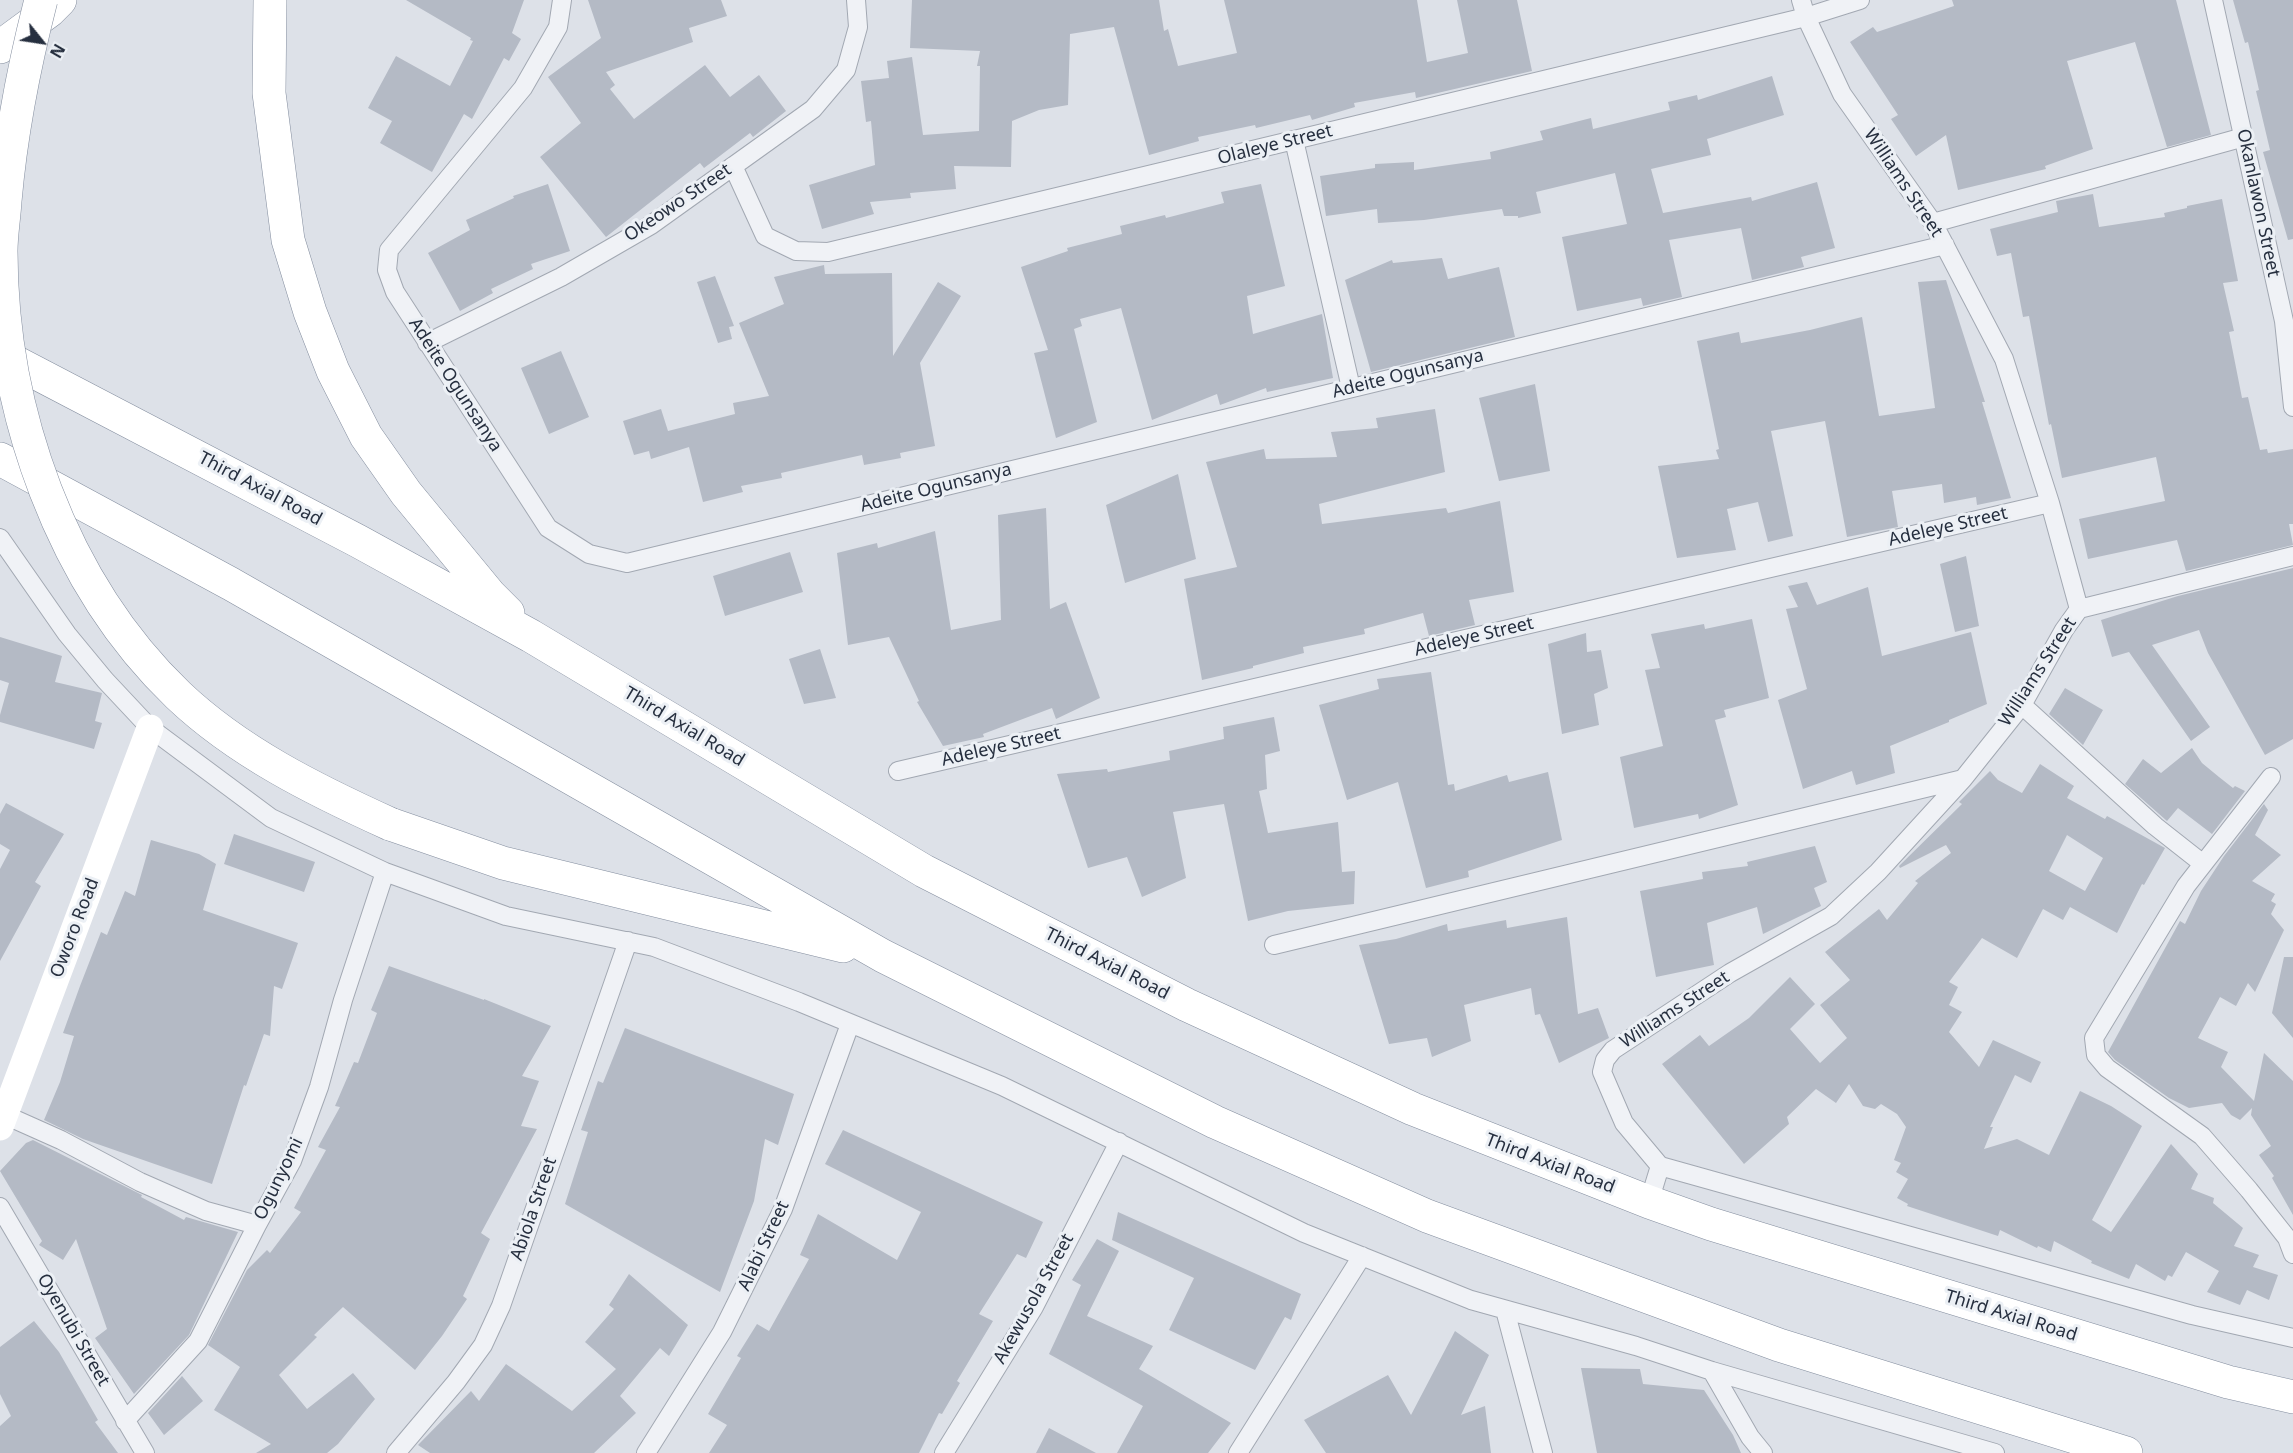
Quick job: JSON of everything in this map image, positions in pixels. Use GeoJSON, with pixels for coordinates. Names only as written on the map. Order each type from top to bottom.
{"type":"FeatureCollection","features":[{"type":"Feature","properties":{"kind":"highway"},"geometry":{"type":"LineString","coordinates":[[41,0],[27,56],[9,156],[1,250],[5,337],[22,421],[53,510],[86,578],[131,645],[178,696],[224,732],[273,765],[327,795],[390,824],[503,862],[883,956]]}},
{"type":"Feature","properties":{"kind":"highway"},"geometry":{"type":"LineString","coordinates":[[0,47],[60,0]]}},
{"type":"Feature","properties":{"kind":"highway"},"geometry":{"type":"LineString","coordinates":[[270,3],[269,93],[288,240],[310,312],[333,371],[366,436],[406,493],[490,595],[531,636]]}},
{"type":"Feature","properties":{"kind":"highway","name":"Third Axial Road"},"geometry":{"type":"LineString","coordinates":[[0,354],[358,541],[531,636],[924,871],[1187,1005],[1413,1110],[1711,1224],[2228,1382],[2293,1397]]}},
{"type":"Feature","properties":{"kind":"highway"},"geometry":{"type":"LineString","coordinates":[[0,459],[241,590],[883,956],[1215,1122],[1427,1216],[1779,1345],[2126,1453]]}},
{"type":"Feature","properties":{"kind":"street","name":"Adeite Ogunsanya"},"geometry":{"type":"LineString","coordinates":[[562,0],[558,27],[523,88],[389,250],[387,270],[395,292],[548,528],[589,554],[627,563],[1945,245]]}},
{"type":"Feature","properties":{"kind":"street","name":"Okeowo Street"},"geometry":{"type":"LineString","coordinates":[[427,343],[561,277],[651,225],[813,109],[846,70],[858,27],[856,0]]}},
{"type":"Feature","properties":{"kind":"street","name":"Olaleye Street"},"geometry":{"type":"LineString","coordinates":[[733,166],[765,236],[796,250],[828,252],[1294,140],[1804,8],[1860,0]]}},
{"type":"Feature","properties":{"kind":"street","name":"Okanlawon Street"},"geometry":{"type":"LineString","coordinates":[[2213,0],[2288,320],[2293,407]]}},
{"type":"Feature","properties":{"kind":"street","name":"Williams Street"},"geometry":{"type":"LineString","coordinates":[[1660,1166],[1624,1123],[1602,1072],[1605,1060],[1613,1050],[1730,974],[1831,916],[1878,872],[1963,779],[2022,705],[2064,630],[2079,609],[2050,503],[2004,359],[1934,223],[1842,94],[1804,8]]}},
{"type":"Feature","properties":{"kind":"street"},"geometry":{"type":"LineString","coordinates":[[1934,223],[2244,137]]}},
{"type":"Feature","properties":{"kind":"street"},"geometry":{"type":"LineString","coordinates":[[1294,140],[1351,388]]}},
{"type":"Feature","properties":{"kind":"street","name":"Adeleye Street"},"geometry":{"type":"LineString","coordinates":[[898,771],[2050,503]]}},
{"type":"Feature","properties":{"kind":"street"},"geometry":{"type":"LineString","coordinates":[[0,538],[67,634],[105,680],[150,728],[171,746],[271,818],[385,872],[506,916],[654,947],[800,1002],[1002,1086],[1304,1233],[1471,1300],[1636,1346],[1712,1371],[1995,1453]]}},
{"type":"Feature","properties":{"kind":"street"},"geometry":{"type":"LineString","coordinates":[[2079,609],[2293,556]]}},
{"type":"Feature","properties":{"kind":"street"},"geometry":{"type":"LineString","coordinates":[[2022,705],[2155,826],[2202,863]]}},
{"type":"Feature","properties":{"kind":"street","name":"Oworo Road"},"geometry":{"type":"LineString","coordinates":[[3,1121],[150,728]]}},
{"type":"Feature","properties":{"kind":"street"},"geometry":{"type":"LineString","coordinates":[[2271,777],[2186,886],[2094,1038],[2096,1055],[2107,1068],[2202,1136],[2287,1238],[2293,1254]]}},
{"type":"Feature","properties":{"kind":"street"},"geometry":{"type":"LineString","coordinates":[[1274,945],[1963,779]]}},
{"type":"Feature","properties":{"kind":"street","name":"Ogunyomi"},"geometry":{"type":"LineString","coordinates":[[125,1421],[198,1341],[292,1161],[311,1108],[385,872]]}},
{"type":"Feature","properties":{"kind":"street","name":"Abiola Street"},"geometry":{"type":"LineString","coordinates":[[396,1453],[456,1382],[483,1345],[501,1306],[628,941]]}},
{"type":"Feature","properties":{"kind":"street","name":"Alabi Street"},"geometry":{"type":"LineString","coordinates":[[646,1453],[722,1332],[783,1209],[850,1024]]}},
{"type":"Feature","properties":{"kind":"street"},"geometry":{"type":"LineString","coordinates":[[3,1121],[61,1140],[140,1182],[206,1211],[257,1225]]}},
{"type":"Feature","properties":{"kind":"street","name":"Akewusola Street"},"geometry":{"type":"LineString","coordinates":[[944,1453],[1034,1306],[1119,1142]]}},
{"type":"Feature","properties":{"kind":"street"},"geometry":{"type":"LineString","coordinates":[[1649,1202],[1660,1166],[2192,1315],[2293,1338]]}},
{"type":"Feature","properties":{"kind":"street","name":"Oyenubi Street"},"geometry":{"type":"LineString","coordinates":[[0,1207],[43,1276],[145,1453]]}},
{"type":"Feature","properties":{"kind":"street"},"geometry":{"type":"LineString","coordinates":[[1242,1451],[1362,1256]]}},
{"type":"Feature","properties":{"kind":"street"},"geometry":{"type":"LineString","coordinates":[[1505,1310],[1543,1453]]}},
{"type":"Feature","properties":{"kind":"street"},"geometry":{"type":"LineString","coordinates":[[1712,1371],[1750,1437],[1763,1453]]}},
{"type":"Feature","properties":{"kind":"building"},"geometry":{"type":"Polygon","coordinates":[[[406,0],[524,0],[512,33],[521,39],[509,61],[504,58],[472,119],[464,114],[432,172],[380,143],[392,121],[368,108],[396,56],[450,86],[473,41],[406,0]]]}},
{"type":"Feature","properties":{"kind":"building"},"geometry":{"type":"Polygon","coordinates":[[[588,0],[721,0],[727,16],[689,28],[693,42],[606,72],[615,85],[610,89],[634,119],[705,65],[730,97],[759,75],[786,111],[753,137],[750,133],[704,168],[700,163],[606,237],[540,157],[581,123],[548,77],[601,38],[588,0]]]}},
{"type":"Feature","properties":{"kind":"building"},"geometry":{"type":"Polygon","coordinates":[[[912,0],[1159,0],[1164,31],[1168,29],[1178,66],[1237,53],[1224,0],[1417,0],[1427,62],[1468,53],[1457,0],[1517,0],[1532,71],[1416,98],[1415,92],[1354,103],[1355,107],[1312,120],[1310,115],[1256,128],[1255,125],[1198,137],[1199,141],[1149,155],[1114,27],[1070,34],[1068,105],[1039,110],[1012,121],[1011,167],[954,166],[956,189],[910,193],[911,198],[870,202],[874,214],[822,229],[809,185],[875,165],[871,121],[866,122],[861,81],[889,78],[887,61],[912,57],[923,135],[979,131],[980,66],[977,66],[980,51],[910,48],[912,0]]]}},
{"type":"Feature","properties":{"kind":"building"},"geometry":{"type":"Polygon","coordinates":[[[1952,0],[2176,0],[2211,135],[2167,147],[2135,42],[2067,61],[2093,149],[2045,166],[2046,169],[1958,190],[1946,135],[1916,156],[1891,119],[1898,115],[1850,42],[1873,27],[1877,32],[1954,6],[1952,0]]]}},
{"type":"Feature","properties":{"kind":"building"},"geometry":{"type":"Polygon","coordinates":[[[2233,0],[2293,0],[2293,239],[2288,240],[2263,152],[2270,150],[2256,91],[2259,90],[2248,42],[2245,43],[2233,0]]]}},
{"type":"Feature","properties":{"kind":"building"},"geometry":{"type":"Polygon","coordinates":[[[1772,76],[1784,115],[1707,139],[1711,155],[1651,169],[1663,213],[1751,197],[1752,201],[1817,182],[1835,248],[1801,257],[1804,267],[1752,280],[1741,228],[1669,240],[1682,297],[1643,306],[1641,298],[1577,311],[1562,237],[1627,224],[1615,173],[1536,192],[1541,213],[1518,218],[1518,216],[1504,216],[1502,209],[1424,220],[1378,223],[1377,209],[1326,216],[1320,176],[1375,168],[1375,164],[1414,162],[1414,170],[1491,159],[1490,152],[1543,140],[1540,131],[1591,118],[1593,129],[1670,110],[1668,102],[1697,95],[1698,100],[1772,76]]]}},
{"type":"Feature","properties":{"kind":"building"},"geometry":{"type":"Polygon","coordinates":[[[548,184],[570,251],[531,264],[533,269],[491,289],[493,293],[460,311],[428,253],[470,230],[466,220],[514,198],[513,196],[548,184]]]}},
{"type":"Feature","properties":{"kind":"building"},"geometry":{"type":"Polygon","coordinates":[[[1261,184],[1285,286],[1247,296],[1253,334],[1322,314],[1333,378],[1267,392],[1266,388],[1220,405],[1217,394],[1152,420],[1121,308],[1080,319],[1082,326],[1074,329],[1097,422],[1056,438],[1034,353],[1048,350],[1021,267],[1068,251],[1067,248],[1122,234],[1120,226],[1165,215],[1166,218],[1224,203],[1221,192],[1261,184]]]}},
{"type":"Feature","properties":{"kind":"building"},"geometry":{"type":"Polygon","coordinates":[[[2093,194],[2099,227],[2165,217],[2164,213],[2222,199],[2238,281],[2223,283],[2234,331],[2229,332],[2242,398],[2248,397],[2260,450],[2267,449],[2268,453],[2293,449],[2293,524],[2289,524],[2293,545],[2186,571],[2177,540],[2088,559],[2079,519],[2165,501],[2156,457],[2062,478],[2051,424],[2049,425],[2029,316],[2023,317],[2011,253],[1997,256],[1990,229],[2058,212],[2056,201],[2093,194]]]}},
{"type":"Feature","properties":{"kind":"building"},"geometry":{"type":"Polygon","coordinates":[[[1442,258],[1448,279],[1499,267],[1515,337],[1371,372],[1345,280],[1392,260],[1393,263],[1442,258]]]}},
{"type":"Feature","properties":{"kind":"building"},"geometry":{"type":"Polygon","coordinates":[[[824,265],[825,274],[892,273],[893,356],[938,282],[961,296],[920,363],[935,446],[900,453],[901,458],[864,465],[862,455],[781,473],[782,478],[741,486],[743,492],[703,502],[689,447],[651,459],[649,451],[634,455],[623,421],[661,409],[668,431],[735,414],[733,403],[769,396],[739,323],[784,304],[774,277],[824,265]]]}},
{"type":"Feature","properties":{"kind":"building"},"geometry":{"type":"Polygon","coordinates":[[[715,276],[734,326],[729,327],[732,339],[718,343],[697,282],[715,276]]]}},
{"type":"Feature","properties":{"kind":"building"},"geometry":{"type":"Polygon","coordinates":[[[1946,280],[1985,402],[1982,402],[2011,498],[1977,505],[1976,497],[1944,503],[1942,484],[1892,491],[1898,527],[1847,537],[1825,421],[1771,431],[1793,536],[1768,542],[1758,502],[1727,509],[1736,550],[1677,558],[1658,466],[1719,459],[1716,450],[1719,449],[1697,341],[1739,332],[1741,343],[1862,317],[1879,416],[1935,408],[1918,282],[1946,280]]]}},
{"type":"Feature","properties":{"kind":"building"},"geometry":{"type":"Polygon","coordinates":[[[561,351],[589,417],[549,434],[521,368],[561,351]]]}},
{"type":"Feature","properties":{"kind":"building"},"geometry":{"type":"Polygon","coordinates":[[[1535,384],[1550,471],[1499,481],[1479,398],[1535,384]]]}},
{"type":"Feature","properties":{"kind":"building"},"geometry":{"type":"Polygon","coordinates":[[[1435,409],[1445,472],[1319,504],[1322,524],[1446,508],[1448,513],[1500,501],[1514,592],[1469,600],[1475,625],[1429,636],[1423,613],[1364,629],[1365,634],[1303,647],[1304,653],[1202,680],[1184,579],[1237,567],[1206,462],[1264,449],[1266,459],[1337,457],[1331,432],[1378,428],[1376,418],[1435,409]]]}},
{"type":"Feature","properties":{"kind":"building"},"geometry":{"type":"Polygon","coordinates":[[[1178,474],[1196,559],[1125,583],[1106,505],[1178,474]]]}},
{"type":"Feature","properties":{"kind":"building"},"geometry":{"type":"Polygon","coordinates":[[[1046,508],[1050,609],[1066,602],[1100,698],[1056,719],[1052,708],[983,734],[984,737],[943,746],[917,702],[919,701],[889,637],[848,645],[837,553],[877,543],[878,548],[935,531],[951,630],[1001,620],[998,515],[1046,508]]]}},
{"type":"Feature","properties":{"kind":"building"},"geometry":{"type":"Polygon","coordinates":[[[790,552],[803,592],[725,616],[713,576],[790,552]]]}},
{"type":"Feature","properties":{"kind":"building"},"geometry":{"type":"Polygon","coordinates":[[[1966,556],[1979,626],[1955,632],[1940,564],[1966,556]]]}},
{"type":"Feature","properties":{"kind":"building"},"geometry":{"type":"Polygon","coordinates":[[[2293,568],[2293,739],[2265,755],[2208,653],[2199,630],[2152,645],[2210,727],[2191,741],[2129,652],[2112,657],[2101,620],[2178,596],[2293,568]]]}},
{"type":"Feature","properties":{"kind":"building"},"geometry":{"type":"Polygon","coordinates":[[[1807,582],[1817,605],[1868,587],[1882,656],[1971,632],[1987,704],[1890,746],[1895,773],[1856,785],[1852,771],[1803,789],[1778,700],[1807,689],[1786,609],[1798,607],[1788,586],[1807,582]]]}},
{"type":"Feature","properties":{"kind":"building"},"geometry":{"type":"Polygon","coordinates":[[[1752,619],[1769,698],[1724,710],[1726,717],[1715,720],[1738,805],[1699,819],[1698,814],[1634,828],[1620,757],[1663,746],[1645,670],[1660,668],[1651,634],[1704,624],[1705,629],[1752,619]]]}},
{"type":"Feature","properties":{"kind":"building"},"geometry":{"type":"Polygon","coordinates":[[[1586,633],[1587,652],[1601,650],[1608,688],[1594,694],[1599,725],[1562,734],[1548,644],[1586,633]]]}},
{"type":"Feature","properties":{"kind":"building"},"geometry":{"type":"Polygon","coordinates":[[[0,637],[62,656],[55,682],[102,693],[95,721],[102,723],[94,749],[0,722],[9,683],[0,680],[0,637]]]}},
{"type":"Feature","properties":{"kind":"building"},"geometry":{"type":"Polygon","coordinates":[[[820,649],[836,698],[804,704],[789,659],[820,649]]]}},
{"type":"Feature","properties":{"kind":"building"},"geometry":{"type":"Polygon","coordinates":[[[1431,672],[1448,785],[1454,784],[1455,791],[1507,775],[1509,782],[1548,772],[1562,840],[1468,871],[1469,877],[1426,888],[1398,782],[1347,800],[1319,705],[1379,689],[1377,679],[1431,672]]]}},
{"type":"Feature","properties":{"kind":"building"},"geometry":{"type":"Polygon","coordinates":[[[2065,688],[2103,710],[2083,745],[2049,714],[2065,688]]]}},
{"type":"Feature","properties":{"kind":"building"},"geometry":{"type":"Polygon","coordinates":[[[1274,717],[1280,751],[1265,755],[1267,789],[1259,791],[1268,833],[1338,822],[1342,872],[1355,871],[1354,904],[1288,911],[1248,921],[1224,804],[1173,812],[1186,878],[1142,897],[1127,857],[1088,868],[1057,774],[1107,769],[1108,772],[1170,760],[1169,751],[1224,739],[1223,727],[1274,717]]]}},
{"type":"Feature","properties":{"kind":"building"},"geometry":{"type":"Polygon","coordinates":[[[2192,748],[2202,763],[2219,777],[2233,788],[2235,786],[2245,791],[2212,834],[2178,808],[2167,821],[2125,784],[2143,759],[2161,773],[2192,748]]]}},
{"type":"Feature","properties":{"kind":"building"},"geometry":{"type":"Polygon","coordinates":[[[2040,764],[2074,786],[2067,798],[2105,819],[2107,816],[2165,848],[2144,885],[2142,884],[2117,933],[2070,907],[2063,920],[2043,909],[2017,958],[1982,938],[1949,982],[1958,987],[1949,1005],[1962,1012],[1949,1032],[1979,1067],[1993,1040],[2041,1062],[2031,1083],[2015,1075],[1990,1127],[1993,1127],[1984,1149],[2017,1139],[2049,1155],[2080,1091],[2111,1106],[2142,1126],[2092,1220],[2111,1232],[2171,1144],[2198,1174],[2191,1189],[2214,1198],[2213,1203],[2243,1228],[2234,1246],[2259,1255],[2253,1267],[2278,1275],[2269,1300],[2247,1290],[2240,1305],[2207,1292],[2219,1271],[2186,1252],[2172,1277],[2168,1275],[2165,1281],[2136,1264],[2129,1279],[2091,1263],[2092,1261],[2054,1241],[2051,1252],[2038,1246],[2037,1248],[2000,1230],[1998,1236],[1907,1206],[1908,1204],[1897,1198],[1908,1179],[1896,1172],[1901,1163],[1894,1160],[1906,1127],[1897,1114],[1881,1104],[1875,1109],[1863,1106],[1849,1084],[1836,1103],[1816,1089],[1787,1117],[1789,1124],[1744,1164],[1662,1064],[1700,1035],[1709,1046],[1749,1018],[1790,977],[1815,1004],[1790,1029],[1820,1063],[1847,1038],[1820,1005],[1850,980],[1825,952],[1879,909],[1887,920],[1918,883],[1915,881],[1951,853],[1946,845],[1900,868],[1899,866],[1962,804],[1959,802],[1990,771],[1998,780],[2022,793],[2040,764]],[[2067,835],[2049,871],[2085,891],[2103,858],[2067,835]]]}},
{"type":"Feature","properties":{"kind":"building"},"geometry":{"type":"Polygon","coordinates":[[[6,803],[64,834],[35,882],[41,886],[0,961],[0,869],[10,850],[0,844],[0,814],[6,803]]]}},
{"type":"Feature","properties":{"kind":"building"},"geometry":{"type":"Polygon","coordinates":[[[2264,804],[2268,810],[2255,835],[2281,855],[2252,881],[2275,894],[2271,901],[2276,904],[2271,914],[2284,930],[2255,992],[2248,983],[2236,1006],[2220,997],[2198,1038],[2228,1052],[2221,1067],[2254,1101],[2264,1053],[2293,1081],[2293,1215],[2272,1178],[2274,1176],[2259,1155],[2271,1146],[2251,1115],[2252,1108],[2240,1120],[2231,1115],[2222,1103],[2189,1108],[2169,1098],[2115,1060],[2108,1052],[2180,921],[2185,924],[2201,891],[2224,856],[2264,804]]]}},
{"type":"Feature","properties":{"kind":"building"},"geometry":{"type":"Polygon","coordinates":[[[234,834],[315,862],[304,892],[224,864],[234,834]]]}},
{"type":"Feature","properties":{"kind":"building"},"geometry":{"type":"Polygon","coordinates":[[[151,840],[199,854],[216,864],[203,910],[298,943],[282,989],[274,986],[270,1036],[264,1034],[246,1086],[244,1085],[212,1184],[83,1139],[44,1120],[60,1082],[74,1036],[63,1033],[80,986],[101,932],[107,935],[125,891],[135,896],[151,840]]]}},
{"type":"Feature","properties":{"kind":"building"},"geometry":{"type":"Polygon","coordinates":[[[1815,846],[1827,882],[1814,888],[1821,906],[1763,934],[1757,907],[1707,923],[1714,965],[1656,977],[1640,891],[1703,879],[1702,872],[1748,866],[1747,862],[1815,846]]]}},
{"type":"Feature","properties":{"kind":"building"},"geometry":{"type":"Polygon","coordinates":[[[1567,917],[1578,1014],[1598,1008],[1609,1038],[1559,1063],[1540,1014],[1535,1015],[1531,988],[1464,1005],[1471,1041],[1432,1057],[1427,1038],[1389,1044],[1359,945],[1396,939],[1447,924],[1448,931],[1506,920],[1507,928],[1567,917]]]}},
{"type":"Feature","properties":{"kind":"building"},"geometry":{"type":"Polygon","coordinates":[[[2284,957],[2293,957],[2293,1038],[2272,1013],[2284,957]]]}},
{"type":"Feature","properties":{"kind":"building"},"geometry":{"type":"Polygon","coordinates":[[[389,966],[484,999],[551,1026],[522,1076],[539,1081],[521,1126],[537,1129],[481,1233],[490,1239],[463,1296],[467,1299],[415,1370],[343,1307],[314,1335],[317,1337],[279,1375],[307,1409],[353,1373],[375,1399],[338,1444],[327,1453],[256,1453],[271,1444],[214,1410],[240,1367],[208,1345],[247,1270],[267,1250],[270,1253],[301,1212],[294,1208],[326,1150],[318,1147],[340,1107],[335,1106],[354,1062],[358,1063],[377,1013],[371,1010],[389,966]]]}},
{"type":"Feature","properties":{"kind":"building"},"geometry":{"type":"Polygon","coordinates":[[[625,1028],[794,1094],[778,1145],[765,1139],[754,1201],[720,1292],[565,1204],[588,1132],[581,1130],[598,1081],[603,1083],[625,1028]]]}},
{"type":"Feature","properties":{"kind":"building"},"geometry":{"type":"Polygon","coordinates":[[[843,1130],[1043,1222],[1026,1258],[1017,1254],[979,1314],[993,1321],[957,1381],[960,1383],[942,1414],[939,1413],[919,1453],[709,1453],[727,1425],[708,1414],[741,1358],[737,1356],[757,1324],[769,1331],[809,1259],[800,1255],[818,1214],[897,1260],[921,1212],[825,1164],[843,1130]]]}},
{"type":"Feature","properties":{"kind":"building"},"geometry":{"type":"Polygon","coordinates":[[[33,1140],[142,1195],[141,1197],[184,1220],[186,1217],[238,1232],[189,1335],[134,1394],[95,1338],[107,1329],[76,1239],[63,1260],[39,1245],[42,1241],[0,1171],[26,1143],[33,1140]]]}},
{"type":"Feature","properties":{"kind":"building"},"geometry":{"type":"Polygon","coordinates":[[[1118,1212],[1301,1294],[1291,1320],[1285,1317],[1255,1370],[1169,1330],[1194,1278],[1112,1240],[1118,1212]]]}},
{"type":"Feature","properties":{"kind":"building"},"geometry":{"type":"Polygon","coordinates":[[[1097,1239],[1119,1251],[1087,1316],[1153,1346],[1139,1369],[1231,1423],[1208,1453],[1117,1453],[1143,1406],[1049,1354],[1081,1285],[1072,1280],[1097,1239]]]}},
{"type":"Feature","properties":{"kind":"building"},"geometry":{"type":"Polygon","coordinates":[[[629,1274],[688,1325],[669,1356],[660,1348],[620,1396],[636,1413],[594,1453],[430,1453],[418,1445],[471,1391],[479,1401],[506,1364],[572,1411],[616,1369],[585,1342],[614,1309],[609,1305],[629,1274]]]}},
{"type":"Feature","properties":{"kind":"building"},"geometry":{"type":"Polygon","coordinates":[[[34,1321],[59,1352],[98,1420],[95,1422],[118,1453],[0,1453],[0,1426],[11,1416],[0,1394],[0,1347],[34,1321]]]}},
{"type":"Feature","properties":{"kind":"building"},"geometry":{"type":"Polygon","coordinates":[[[1455,1331],[1489,1355],[1461,1415],[1485,1406],[1491,1453],[1326,1453],[1304,1420],[1388,1375],[1411,1415],[1455,1331]]]}},
{"type":"Feature","properties":{"kind":"building"},"geometry":{"type":"Polygon","coordinates":[[[1581,1368],[1640,1369],[1643,1384],[1704,1390],[1733,1435],[1741,1453],[1597,1453],[1581,1368]]]}},
{"type":"Feature","properties":{"kind":"building"},"geometry":{"type":"Polygon","coordinates":[[[182,1376],[203,1401],[164,1435],[148,1413],[182,1376]]]}},
{"type":"Feature","properties":{"kind":"building"},"geometry":{"type":"Polygon","coordinates":[[[1049,1428],[1096,1453],[1036,1453],[1049,1428]]]}}]}
